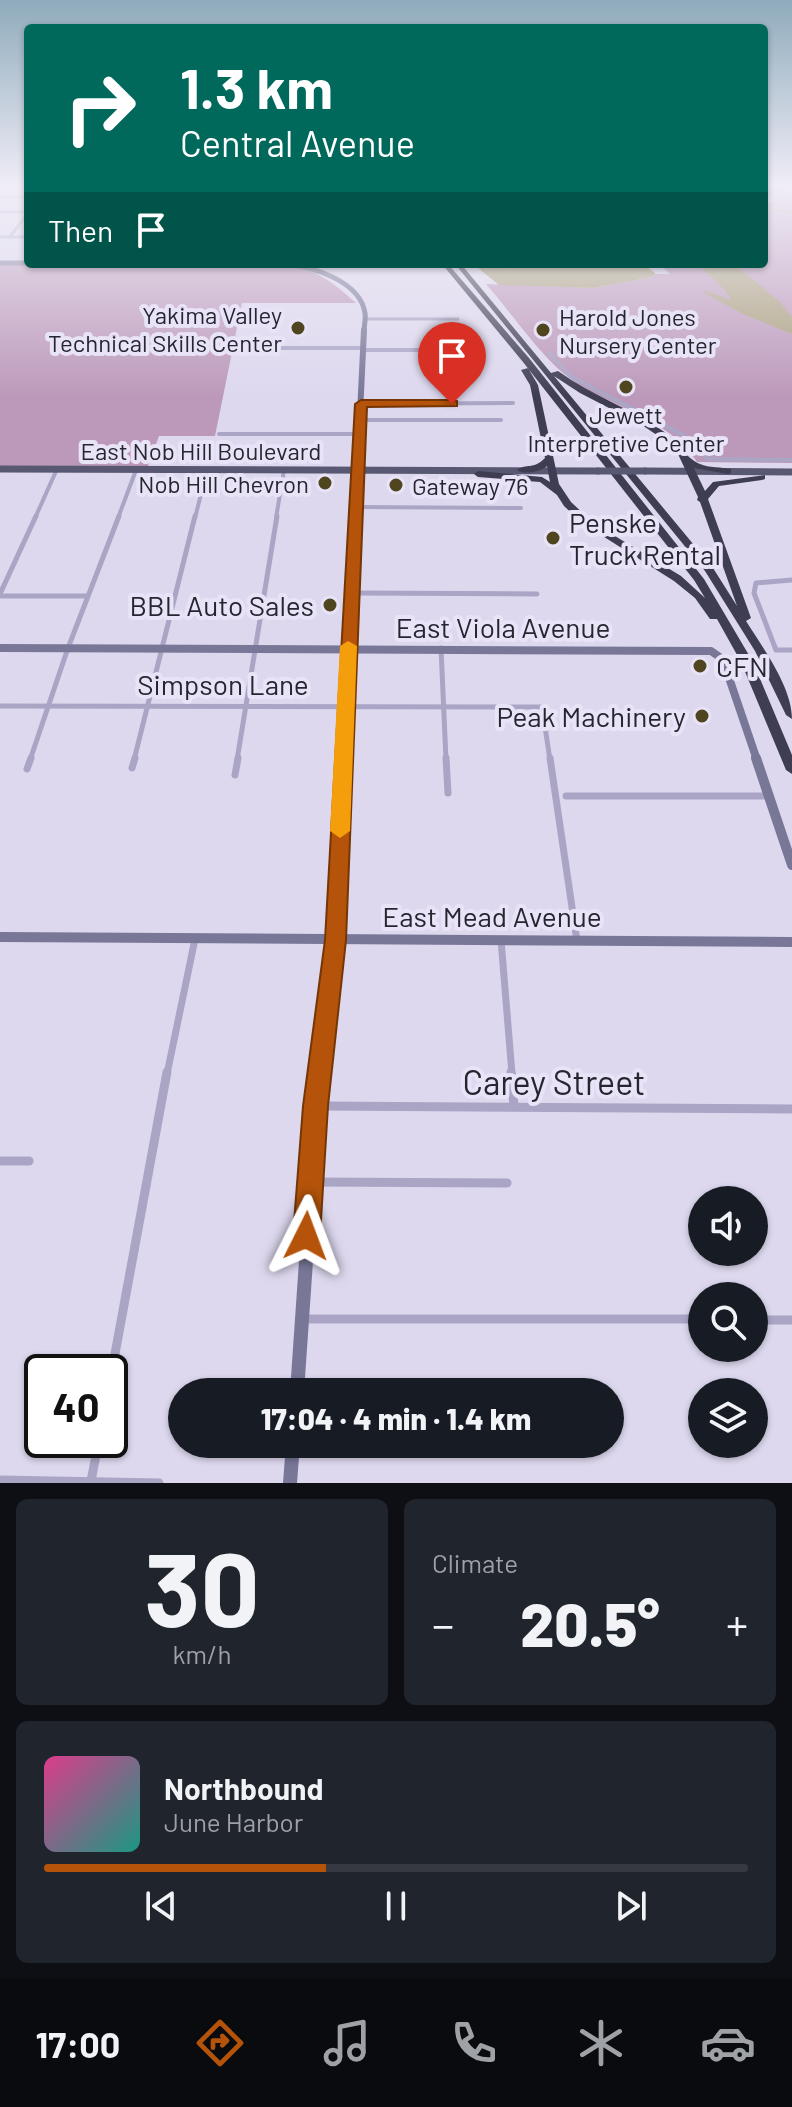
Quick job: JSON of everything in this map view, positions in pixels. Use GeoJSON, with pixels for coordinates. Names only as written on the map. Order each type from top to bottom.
{"type":"FeatureCollection","features":[{"type":"Feature","properties":{"kind":"highway"},"geometry":{"type":"LineString","coordinates":[[449,268],[495,314],[709,570],[760,651]]}},
{"type":"Feature","properties":{"kind":"highway"},"geometry":{"type":"LineString","coordinates":[[461,268],[705,589],[747,662],[792,770]]}},
{"type":"Feature","properties":{"kind":"highway"},"geometry":{"type":"LineString","coordinates":[[495,314],[529,342],[561,378],[671,440],[690,470],[760,651],[792,715]]}},
{"type":"Feature","properties":{"kind":"highway"},"geometry":{"type":"LineString","coordinates":[[495,314],[534,385],[561,498]]}},
{"type":"Feature","properties":{"kind":"highway"},"geometry":{"type":"LineString","coordinates":[[521,470],[540,468],[550,458]]}},
{"type":"Feature","properties":{"kind":"highway"},"geometry":{"type":"LineString","coordinates":[[690,470],[728,471]]}},
{"type":"Feature","properties":{"kind":"highway"},"geometry":{"type":"LineString","coordinates":[[478,474],[548,482],[578,515],[671,572],[693,591],[711,610],[785,750]]}},
{"type":"Feature","properties":{"kind":"highway"},"geometry":{"type":"LineString","coordinates":[[702,500],[716,484],[762,477]]}},
{"type":"Feature","properties":{"kind":"main road","name":"East Nob Hill Boulevard"},"geometry":{"type":"LineString","coordinates":[[0,469],[521,470],[553,474]]}},
{"type":"Feature","properties":{"kind":"main road","name":"East Nob Hill Boulevard"},"geometry":{"type":"LineString","coordinates":[[402,470],[478,474],[646,474],[690,470],[762,477],[792,474]]}},
{"type":"Feature","properties":{"kind":"main road"},"geometry":{"type":"LineString","coordinates":[[728,471],[792,474]]}},
{"type":"Feature","properties":{"kind":"street"},"geometry":{"type":"LineString","coordinates":[[0,263],[24,263]]}},
{"type":"Feature","properties":{"kind":"street"},"geometry":{"type":"LineString","coordinates":[[298,1378],[315,1106],[336,940],[344,706],[365,319],[360,301],[327,273],[313,268]]}},
{"type":"Feature","properties":{"kind":"street"},"geometry":{"type":"LineString","coordinates":[[365,319],[458,319]]}},
{"type":"Feature","properties":{"kind":"street"},"geometry":{"type":"LineString","coordinates":[[234,348],[424,350]]}},
{"type":"Feature","properties":{"kind":"street"},"geometry":{"type":"LineString","coordinates":[[549,353],[570,376],[683,435],[708,459],[792,460]]}},
{"type":"Feature","properties":{"kind":"street"},"geometry":{"type":"LineString","coordinates":[[361,404],[513,403]]}},
{"type":"Feature","properties":{"kind":"street"},"geometry":{"type":"LineString","coordinates":[[361,420],[501,420]]}},
{"type":"Feature","properties":{"kind":"street"},"geometry":{"type":"LineString","coordinates":[[219,434],[360,434]]}},
{"type":"Feature","properties":{"kind":"street"},"geometry":{"type":"LineString","coordinates":[[57,469],[0,595],[87,596]]}},
{"type":"Feature","properties":{"kind":"street"},"geometry":{"type":"LineString","coordinates":[[27,769],[68,648],[136,470]]}},
{"type":"Feature","properties":{"kind":"street"},"geometry":{"type":"LineString","coordinates":[[132,768],[207,470]]}},
{"type":"Feature","properties":{"kind":"street"},"geometry":{"type":"LineString","coordinates":[[235,775],[284,470]]}},
{"type":"Feature","properties":{"kind":"street"},"geometry":{"type":"LineString","coordinates":[[357,507],[521,508]]}},
{"type":"Feature","properties":{"kind":"street"},"geometry":{"type":"LineString","coordinates":[[792,580],[761,581],[754,587],[776,650],[792,650]]}},
{"type":"Feature","properties":{"kind":"street"},"geometry":{"type":"LineString","coordinates":[[352,593],[537,594]]}},
{"type":"Feature","properties":{"kind":"street","name":"East Viola Avenue"},"geometry":{"type":"LineString","coordinates":[[0,648],[698,649],[717,655],[725,666],[768,796]]}},
{"type":"Feature","properties":{"kind":"street"},"geometry":{"type":"LineString","coordinates":[[441,648],[448,793]]}},
{"type":"Feature","properties":{"kind":"street","name":"Simpson Lane"},"geometry":{"type":"LineString","coordinates":[[0,706],[542,707],[577,941]]}},
{"type":"Feature","properties":{"kind":"street"},"geometry":{"type":"LineString","coordinates":[[566,796],[768,796],[792,865]]}},
{"type":"Feature","properties":{"kind":"street","name":"East Mead Avenue"},"geometry":{"type":"LineString","coordinates":[[0,937],[792,942]]}},
{"type":"Feature","properties":{"kind":"street"},"geometry":{"type":"LineString","coordinates":[[115,1354],[184,983],[195,939]]}},
{"type":"Feature","properties":{"kind":"street"},"geometry":{"type":"LineString","coordinates":[[501,940],[514,1106]]}},
{"type":"Feature","properties":{"kind":"street","name":"Carey Street"},"geometry":{"type":"LineString","coordinates":[[315,1106],[792,1109]]}},
{"type":"Feature","properties":{"kind":"street"},"geometry":{"type":"LineString","coordinates":[[0,1161],[29,1161]]}},
{"type":"Feature","properties":{"kind":"street"},"geometry":{"type":"LineString","coordinates":[[309,1182],[507,1183]]}},
{"type":"Feature","properties":{"kind":"street"},"geometry":{"type":"LineString","coordinates":[[302,1319],[688,1319]]}},
{"type":"Feature","properties":{"kind":"street"},"geometry":{"type":"LineString","coordinates":[[768,1320],[792,1320]]}},
{"type":"Feature","properties":{"kind":"street"},"geometry":{"type":"LineString","coordinates":[[91,1481],[95,1458]]}},
{"type":"Feature","properties":{"kind":"street"},"geometry":{"type":"LineString","coordinates":[[290,1483],[292,1458]]}},
{"type":"Feature","properties":{"kind":"street"},"geometry":{"type":"LineString","coordinates":[[0,1480],[159,1483]]}},
{"type":"Feature","properties":{"kind":"shaded area"},"geometry":{"type":"Polygon","coordinates":[[[768,257],[792,257],[792,463],[697,462],[671,434],[563,373],[486,284],[593,288],[656,274],[670,274],[663,268],[768,268],[768,257]]]}},
{"type":"Feature","properties":{"kind":"shaded area"},"geometry":{"type":"Polygon","coordinates":[[[0,265],[24,265],[24,268],[298,268],[324,278],[356,303],[242,303],[215,436],[159,436],[148,466],[0,466],[0,265]]]}},
{"type":"Feature","properties":{"kind":"shaded area"},"geometry":{"type":"Polygon","coordinates":[[[478,268],[649,268],[656,274],[593,288],[499,285],[478,268]]]}},
{"type":"Feature","properties":{"kind":"shaded area"},"geometry":{"type":"Polygon","coordinates":[[[702,268],[739,268],[780,302],[792,317],[792,334],[743,314],[703,290],[731,300],[702,268]]]}},
{"type":"Feature","properties":{"kind":"slow traffic"},"geometry":{"type":"LineString","coordinates":[[340,831],[348,646]]}},
{"type":"Feature","properties":{"kind":"place","name":"Yakima Valley Technical Skills Center"},"geometry":{"type":"Point","coordinates":[298,328]}},
{"type":"Feature","properties":{"kind":"place","name":"Harold Jones Nursery Center"},"geometry":{"type":"Point","coordinates":[543,330]}},
{"type":"Feature","properties":{"kind":"place","name":"Jewett Interpretive Center"},"geometry":{"type":"Point","coordinates":[626,387]}},
{"type":"Feature","properties":{"kind":"place","name":"Nob Hill Chevron"},"geometry":{"type":"Point","coordinates":[325,483]}},
{"type":"Feature","properties":{"kind":"place","name":"Gateway 76"},"geometry":{"type":"Point","coordinates":[396,485]}},
{"type":"Feature","properties":{"kind":"place","name":"Penske Truck Rental"},"geometry":{"type":"Point","coordinates":[553,538]}},
{"type":"Feature","properties":{"kind":"place","name":"BBL Auto Sales"},"geometry":{"type":"Point","coordinates":[330,605]}},
{"type":"Feature","properties":{"kind":"place","name":"CFN"},"geometry":{"type":"Point","coordinates":[700,666]}},
{"type":"Feature","properties":{"kind":"place","name":"Peak Machinery"},"geometry":{"type":"Point","coordinates":[702,716]}},
{"type":"Feature","properties":{"kind":"route"},"geometry":{"type":"LineString","coordinates":[[306,1236],[315,1106],[336,940],[344,706],[361,404],[452,404]]}}]}
